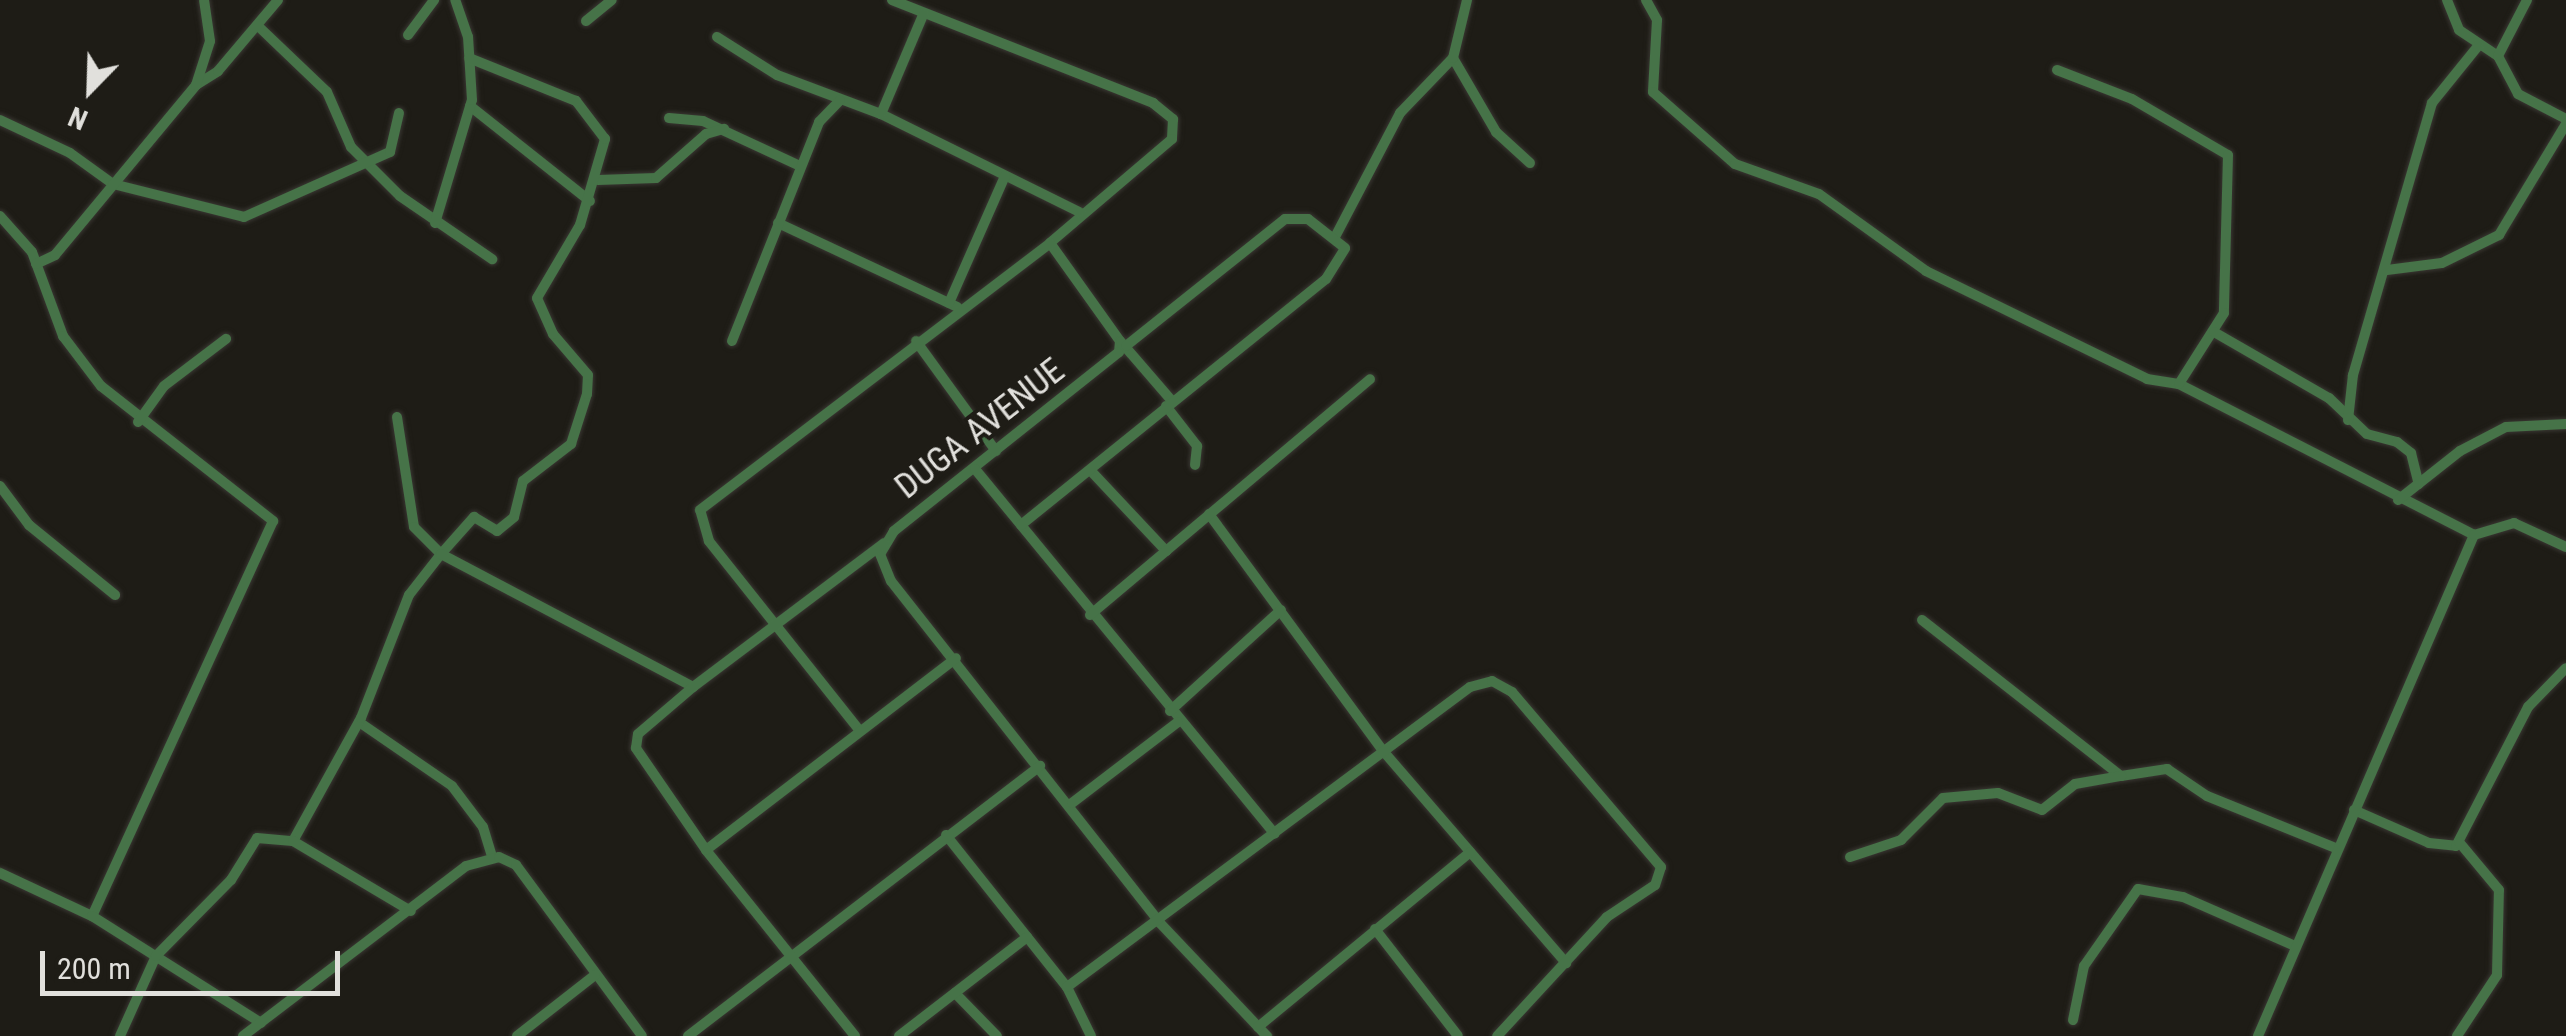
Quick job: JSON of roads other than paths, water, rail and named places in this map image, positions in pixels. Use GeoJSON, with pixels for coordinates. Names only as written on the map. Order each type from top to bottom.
{"type":"FeatureCollection","features":[{"type":"Feature","properties":{"kind":"street"},"geometry":{"type":"LineString","coordinates":[[196,85],[210,41],[204,0]]}},
{"type":"Feature","properties":{"kind":"street"},"geometry":{"type":"LineString","coordinates":[[36,264],[55,255],[196,85],[258,26],[278,0]]}},
{"type":"Feature","properties":{"kind":"street"},"geometry":{"type":"LineString","coordinates":[[408,35],[434,0]]}},
{"type":"Feature","properties":{"kind":"street"},"geometry":{"type":"LineString","coordinates":[[434,223],[470,106],[469,58],[455,0]]}},
{"type":"Feature","properties":{"kind":"street"},"geometry":{"type":"LineString","coordinates":[[586,21],[612,0]]}},
{"type":"Feature","properties":{"kind":"street"},"geometry":{"type":"LineString","coordinates":[[860,732],[709,540],[700,510],[916,342],[953,305],[1050,243],[1078,212],[1172,139],[1174,119],[1153,103],[892,0]]}},
{"type":"Feature","properties":{"kind":"street"},"geometry":{"type":"LineString","coordinates":[[1021,525],[1341,266],[1346,248],[1335,238],[1400,114],[1452,58],[1468,0]]}},
{"type":"Feature","properties":{"kind":"street"},"geometry":{"type":"LineString","coordinates":[[1646,0],[1657,20],[1653,92],[1734,164],[1820,194],[1926,271],[2148,379],[2180,384],[2398,500],[2474,535],[2514,523],[2566,547]]}},
{"type":"Feature","properties":{"kind":"street"},"geometry":{"type":"LineString","coordinates":[[2388,270],[2442,263],[2499,235],[2566,122],[2518,94],[2498,56],[2459,30],[2447,0]]}},
{"type":"Feature","properties":{"kind":"street"},"geometry":{"type":"LineString","coordinates":[[2498,56],[2526,0]]}},
{"type":"Feature","properties":{"kind":"street"},"geometry":{"type":"LineString","coordinates":[[881,114],[923,14]]}},
{"type":"Feature","properties":{"kind":"street"},"geometry":{"type":"LineString","coordinates":[[258,26],[327,92],[338,127],[368,164],[434,223],[492,259]]}},
{"type":"Feature","properties":{"kind":"street"},"geometry":{"type":"LineString","coordinates":[[718,37],[777,75],[881,114],[1078,212]]}},
{"type":"Feature","properties":{"kind":"street"},"geometry":{"type":"LineString","coordinates":[[2348,420],[2353,376],[2388,270],[2432,104],[2478,46]]}},
{"type":"Feature","properties":{"kind":"street"},"geometry":{"type":"LineString","coordinates":[[293,842],[358,722],[409,595],[474,517],[497,530],[514,517],[523,481],[571,444],[588,375],[553,334],[537,298],[590,201],[605,140],[590,114],[548,85],[469,58]]}},
{"type":"Feature","properties":{"kind":"street"},"geometry":{"type":"LineString","coordinates":[[1452,58],[1496,132],[1530,163]]}},
{"type":"Feature","properties":{"kind":"street"},"geometry":{"type":"LineString","coordinates":[[2057,70],[2132,99],[2228,155],[2226,297],[2214,332],[2180,384]]}},
{"type":"Feature","properties":{"kind":"street"},"geometry":{"type":"LineString","coordinates":[[732,340],[818,122],[840,100]]}},
{"type":"Feature","properties":{"kind":"street"},"geometry":{"type":"LineString","coordinates":[[470,106],[590,201]]}},
{"type":"Feature","properties":{"kind":"street"},"geometry":{"type":"LineString","coordinates":[[0,120],[70,152],[112,184],[244,217],[368,164],[395,145],[399,114]]}},
{"type":"Feature","properties":{"kind":"street"},"geometry":{"type":"LineString","coordinates":[[669,118],[724,129],[800,166]]}},
{"type":"Feature","properties":{"kind":"street"},"geometry":{"type":"LineString","coordinates":[[598,180],[656,178],[706,134],[724,129]]}},
{"type":"Feature","properties":{"kind":"street"},"geometry":{"type":"LineString","coordinates":[[953,305],[1005,176]]}},
{"type":"Feature","properties":{"kind":"street","name":"DUGA AVENUE"},"geometry":{"type":"LineString","coordinates":[[1267,1036],[1160,922],[1072,803],[891,581],[880,554],[884,543],[1111,362],[1123,344],[1285,219],[1297,215],[1335,238]]}},
{"type":"Feature","properties":{"kind":"street"},"geometry":{"type":"LineString","coordinates":[[0,216],[36,264],[69,347],[138,422],[273,521],[92,916]]}},
{"type":"Feature","properties":{"kind":"street"},"geometry":{"type":"LineString","coordinates":[[778,223],[953,305]]}},
{"type":"Feature","properties":{"kind":"street"},"geometry":{"type":"LineString","coordinates":[[1050,243],[1197,446],[1195,464]]}},
{"type":"Feature","properties":{"kind":"street"},"geometry":{"type":"LineString","coordinates":[[2214,332],[2329,398],[2348,420],[2411,454],[2419,484]]}},
{"type":"Feature","properties":{"kind":"street"},"geometry":{"type":"LineString","coordinates":[[138,422],[164,386],[226,340]]}},
{"type":"Feature","properties":{"kind":"street"},"geometry":{"type":"LineString","coordinates":[[916,342],[996,451]]}},
{"type":"Feature","properties":{"kind":"street"},"geometry":{"type":"LineString","coordinates":[[1090,615],[1370,378]]}},
{"type":"Feature","properties":{"kind":"street"},"geometry":{"type":"LineString","coordinates":[[397,417],[414,528],[442,554],[693,687]]}},
{"type":"Feature","properties":{"kind":"street"},"geometry":{"type":"LineString","coordinates":[[2398,500],[2506,427],[2566,424]]}},
{"type":"Feature","properties":{"kind":"street"},"geometry":{"type":"LineString","coordinates":[[974,469],[1178,722],[1275,834]]}},
{"type":"Feature","properties":{"kind":"street"},"geometry":{"type":"LineString","coordinates":[[1091,471],[1166,551]]}},
{"type":"Feature","properties":{"kind":"street"},"geometry":{"type":"LineString","coordinates":[[0,486],[29,525],[115,595]]}},
{"type":"Feature","properties":{"kind":"street"},"geometry":{"type":"LineString","coordinates":[[1209,514],[1384,752],[1566,963]]}},
{"type":"Feature","properties":{"kind":"street"},"geometry":{"type":"LineString","coordinates":[[2258,1036],[2474,535]]}},
{"type":"Feature","properties":{"kind":"street"},"geometry":{"type":"LineString","coordinates":[[855,1036],[706,850],[636,748],[638,734],[693,687],[884,543]]}},
{"type":"Feature","properties":{"kind":"street"},"geometry":{"type":"LineString","coordinates":[[1170,712],[1280,610]]}},
{"type":"Feature","properties":{"kind":"street"},"geometry":{"type":"LineString","coordinates":[[1922,620],[2120,776]]}},
{"type":"Feature","properties":{"kind":"street"},"geometry":{"type":"LineString","coordinates":[[706,850],[956,658]]}},
{"type":"Feature","properties":{"kind":"street"},"geometry":{"type":"LineString","coordinates":[[2354,810],[2430,843],[2450,848],[2459,842],[2528,706],[2566,668]]}},
{"type":"Feature","properties":{"kind":"street"},"geometry":{"type":"LineString","coordinates":[[1067,987],[1160,922],[1470,687],[1492,681],[1512,692],[1655,851],[1662,867],[1655,885],[1606,917],[1496,1036]]}},
{"type":"Feature","properties":{"kind":"street"},"geometry":{"type":"LineString","coordinates":[[358,722],[452,786],[482,826],[492,857]]}},
{"type":"Feature","properties":{"kind":"street"},"geometry":{"type":"LineString","coordinates":[[1072,803],[1178,722]]}},
{"type":"Feature","properties":{"kind":"street"},"geometry":{"type":"LineString","coordinates":[[688,1036],[790,952],[1040,766]]}},
{"type":"Feature","properties":{"kind":"street"},"geometry":{"type":"LineString","coordinates":[[1850,856],[1901,840],[1942,798],[1998,793],[2042,810],[2074,784],[2167,769],[2207,796],[2336,848]]}},
{"type":"Feature","properties":{"kind":"street"},"geometry":{"type":"LineString","coordinates":[[946,835],[1067,987],[1091,1036]]}},
{"type":"Feature","properties":{"kind":"street"},"geometry":{"type":"LineString","coordinates":[[120,1036],[156,956],[232,880],[256,838],[293,842],[411,911]]}},
{"type":"Feature","properties":{"kind":"street"},"geometry":{"type":"LineString","coordinates":[[2457,1036],[2497,975],[2499,890],[2459,842]]}},
{"type":"Feature","properties":{"kind":"street"},"geometry":{"type":"LineString","coordinates":[[1258,1027],[1470,852]]}},
{"type":"Feature","properties":{"kind":"street"},"geometry":{"type":"LineString","coordinates":[[243,1036],[466,866],[492,857],[516,866],[642,1036]]}},
{"type":"Feature","properties":{"kind":"street"},"geometry":{"type":"LineString","coordinates":[[0,874],[92,916],[261,1022]]}},
{"type":"Feature","properties":{"kind":"street"},"geometry":{"type":"LineString","coordinates":[[2073,1020],[2084,966],[2138,890],[2182,897],[2295,946]]}},
{"type":"Feature","properties":{"kind":"street"},"geometry":{"type":"LineString","coordinates":[[1375,929],[1458,1036]]}},
{"type":"Feature","properties":{"kind":"street"},"geometry":{"type":"LineString","coordinates":[[898,1036],[1027,937]]}},
{"type":"Feature","properties":{"kind":"street"},"geometry":{"type":"LineString","coordinates":[[517,1036],[596,975]]}},
{"type":"Feature","properties":{"kind":"street"},"geometry":{"type":"LineString","coordinates":[[955,994],[997,1036]]}}]}
